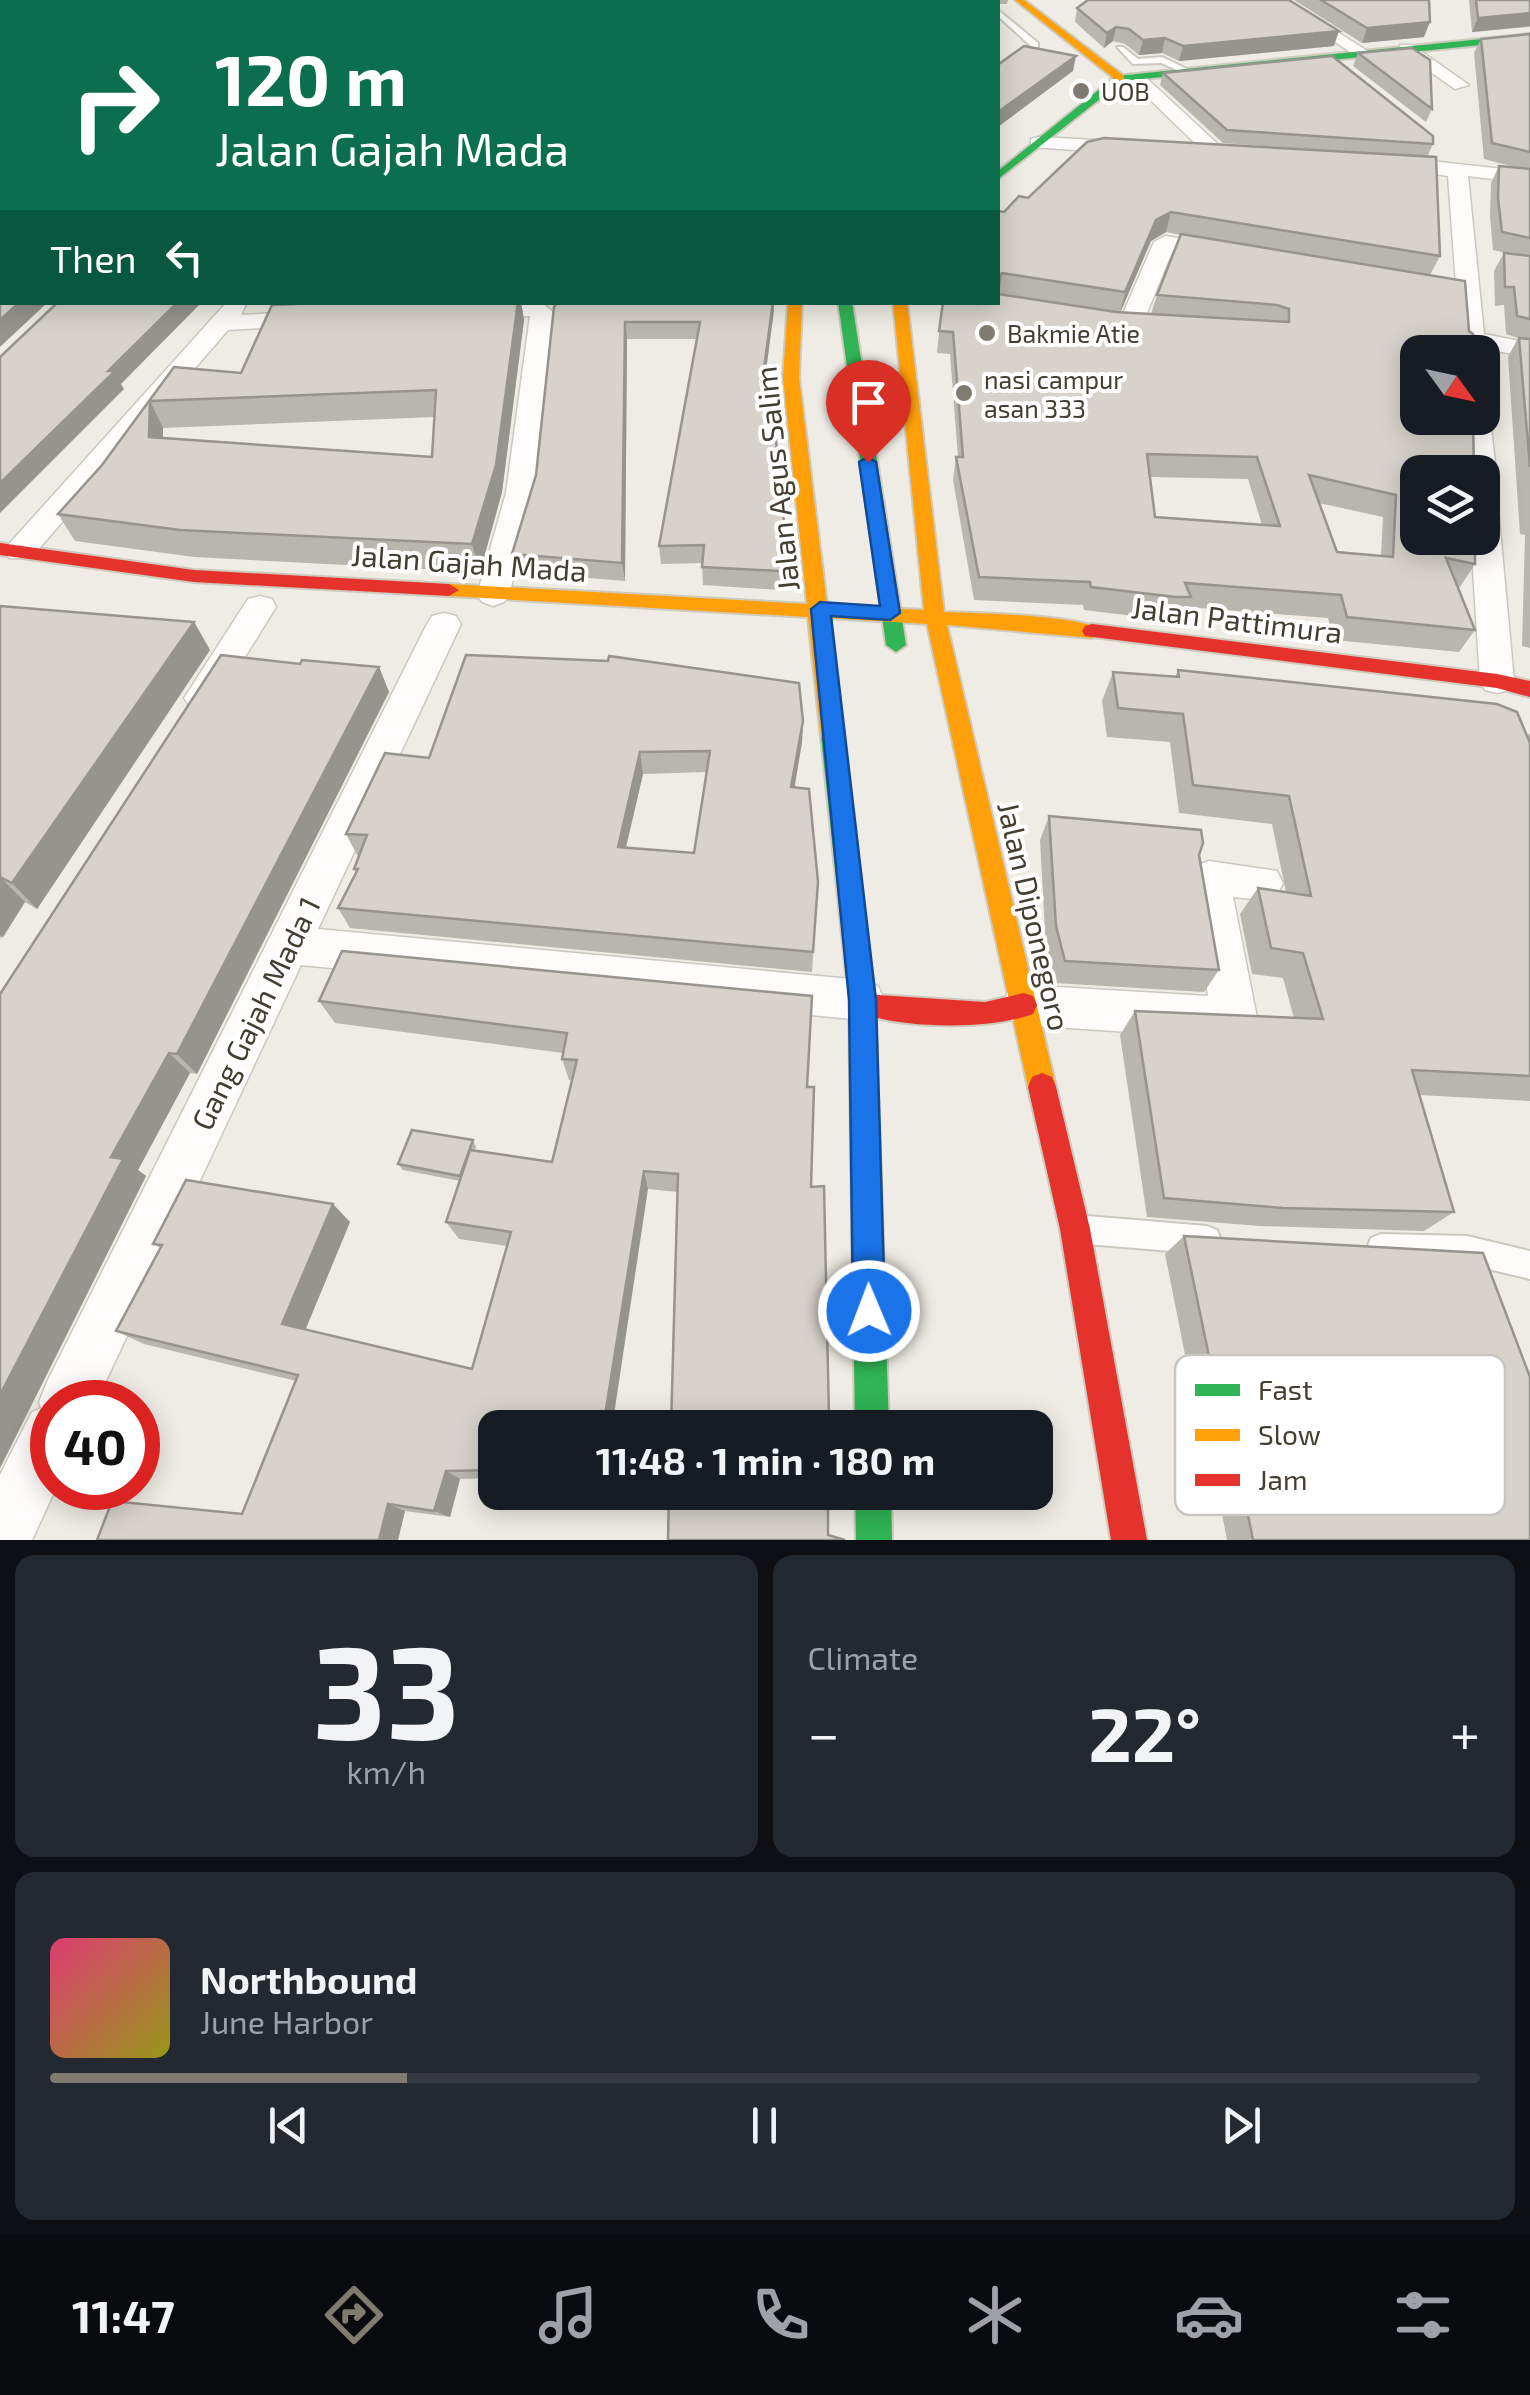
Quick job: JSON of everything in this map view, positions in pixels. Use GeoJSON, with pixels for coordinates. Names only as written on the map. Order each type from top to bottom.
{"type":"FeatureCollection","features":[{"type":"Feature","properties":{"kind":"street"},"geometry":{"type":"LineString","coordinates":[[1277,0],[1361,52]]}},
{"type":"Feature","properties":{"kind":"street"},"geometry":{"type":"LineString","coordinates":[[1024,5],[1094,59],[1187,71],[1530,37]]}},
{"type":"Feature","properties":{"kind":"street"},"geometry":{"type":"LineString","coordinates":[[1406,48],[1461,85]]}},
{"type":"Feature","properties":{"kind":"street"},"geometry":{"type":"LineString","coordinates":[[1326,55],[1353,75]]}},
{"type":"Feature","properties":{"kind":"street"},"geometry":{"type":"LineString","coordinates":[[1000,174],[1126,65]]}},
{"type":"Feature","properties":{"kind":"street"},"geometry":{"type":"LineString","coordinates":[[1126,65],[1225,153],[1186,151]]}},
{"type":"Feature","properties":{"kind":"street"},"geometry":{"type":"LineString","coordinates":[[1038,143],[1148,149]]}},
{"type":"Feature","properties":{"kind":"street"},"geometry":{"type":"LineString","coordinates":[[1446,150],[1464,171],[1474,258],[1459,292],[1469,335]]}},
{"type":"Feature","properties":{"kind":"street"},"geometry":{"type":"LineString","coordinates":[[1369,161],[1530,178]]}},
{"type":"Feature","properties":{"kind":"street"},"geometry":{"type":"LineString","coordinates":[[1130,325],[1165,242],[1241,255]]}},
{"type":"Feature","properties":{"kind":"street","name":"Jalan Agus Salim"},"geometry":{"type":"LineString","coordinates":[[795,305],[791,378],[868,1004],[872,1410]]}},
{"type":"Feature","properties":{"kind":"street"},"geometry":{"type":"LineString","coordinates":[[845,305],[890,613],[887,645],[953,650]]}},
{"type":"Feature","properties":{"kind":"street","name":"Jalan Diponegoro"},"geometry":{"type":"LineString","coordinates":[[900,305],[935,617],[953,650],[1005,1010],[1075,1230],[1130,1540]]}},
{"type":"Feature","properties":{"kind":"street"},"geometry":{"type":"LineString","coordinates":[[455,311],[532,307],[542,314],[521,493],[493,596]]}},
{"type":"Feature","properties":{"kind":"street"},"geometry":{"type":"LineString","coordinates":[[10,550],[232,313],[340,317]]}},
{"type":"Feature","properties":{"kind":"street"},"geometry":{"type":"LineString","coordinates":[[1500,348],[1530,350]]}},
{"type":"Feature","properties":{"kind":"street","name":"Jalan Gajah Mada"},"geometry":{"type":"LineString","coordinates":[[10,550],[194,576],[493,596],[935,617]]}},
{"type":"Feature","properties":{"kind":"street"},"geometry":{"type":"LineString","coordinates":[[1487,555],[1497,681]]}},
{"type":"Feature","properties":{"kind":"street"},"geometry":{"type":"LineString","coordinates":[[170,602],[194,576]]}},
{"type":"Feature","properties":{"kind":"street"},"geometry":{"type":"LineString","coordinates":[[184,724],[254,607]]}},
{"type":"Feature","properties":{"kind":"street","name":"Jalan Pattimura"},"geometry":{"type":"LineString","coordinates":[[935,617],[1028,623],[1530,688]]}},
{"type":"Feature","properties":{"kind":"street","name":"Gang Gajah Mada 1"},"geometry":{"type":"LineString","coordinates":[[78,1380],[445,624]]}},
{"type":"Feature","properties":{"kind":"street"},"geometry":{"type":"LineString","coordinates":[[289,944],[868,1004],[1234,1018],[1209,878],[1263,882]]}},
{"type":"Feature","properties":{"kind":"street"},"geometry":{"type":"LineString","coordinates":[[0,1540],[30,1478]]}},
{"type":"Feature","properties":{"kind":"street"},"geometry":{"type":"LineString","coordinates":[[873,1510],[874,1540]]}},
{"type":"Feature","properties":{"kind":"lane"},"geometry":{"type":"LineString","coordinates":[[1000,14],[1035,45]]}},
{"type":"Feature","properties":{"kind":"lane"},"geometry":{"type":"LineString","coordinates":[[1075,1230],[1242,1243]]}},
{"type":"Feature","properties":{"kind":"lane"},"geometry":{"type":"LineString","coordinates":[[1354,1247],[1467,1250],[1530,1265]]}},
{"type":"Feature","properties":{"kind":"building"},"geometry":{"type":"Polygon","coordinates":[[[1088,0],[1289,0],[1339,31],[1183,46],[1165,38],[1143,40],[1129,29],[1116,27],[1107,33],[1077,8],[1088,0]]]}},
{"type":"Feature","properties":{"kind":"building"},"geometry":{"type":"Polygon","coordinates":[[[1321,0],[1429,0],[1430,22],[1367,28],[1321,0]]]}},
{"type":"Feature","properties":{"kind":"building"},"geometry":{"type":"Polygon","coordinates":[[[1476,0],[1530,0],[1530,13],[1478,18],[1476,0]]]}},
{"type":"Feature","properties":{"kind":"building"},"geometry":{"type":"Polygon","coordinates":[[[1530,34],[1530,152],[1492,143],[1481,39],[1530,34]]]}},
{"type":"Feature","properties":{"kind":"building"},"geometry":{"type":"Polygon","coordinates":[[[1024,46],[1076,56],[1000,111],[1000,63],[1024,46]]]}},
{"type":"Feature","properties":{"kind":"building"},"geometry":{"type":"Polygon","coordinates":[[[1412,48],[1430,60],[1432,109],[1358,53],[1412,48]]]}},
{"type":"Feature","properties":{"kind":"building"},"geometry":{"type":"Polygon","coordinates":[[[1332,56],[1433,136],[1433,144],[1227,130],[1163,73],[1332,56]]]}},
{"type":"Feature","properties":{"kind":"building"},"geometry":{"type":"Polygon","coordinates":[[[1104,138],[1436,157],[1440,256],[1171,212],[1156,220],[1125,292],[1000,275],[1000,211],[1004,212],[1019,196],[1028,198],[1087,142],[1104,138]]]}},
{"type":"Feature","properties":{"kind":"building"},"geometry":{"type":"Polygon","coordinates":[[[1499,166],[1530,169],[1530,238],[1502,232],[1499,166]]]}},
{"type":"Feature","properties":{"kind":"building"},"geometry":{"type":"Polygon","coordinates":[[[1181,234],[1465,281],[1469,331],[1473,335],[1400,335],[1400,435],[1473,435],[1474,455],[1400,455],[1400,555],[1475,555],[1475,564],[1446,558],[1475,630],[1347,617],[1341,595],[1185,583],[1191,597],[1176,597],[1091,587],[1090,582],[979,577],[956,457],[963,457],[953,332],[939,331],[943,305],[1000,305],[1000,294],[1116,312],[1289,322],[1289,309],[1157,295],[1181,234]],[[1147,454],[1155,517],[1280,526],[1257,457],[1147,454]],[[1309,475],[1337,552],[1393,557],[1396,495],[1309,475]]]}},
{"type":"Feature","properties":{"kind":"building"},"geometry":{"type":"Polygon","coordinates":[[[1504,253],[1530,256],[1530,319],[1517,316],[1514,287],[1505,287],[1504,253]]]}},
{"type":"Feature","properties":{"kind":"building"},"geometry":{"type":"Polygon","coordinates":[[[0,305],[17,305],[0,320],[0,305]]]}},
{"type":"Feature","properties":{"kind":"building"},"geometry":{"type":"Polygon","coordinates":[[[55,305],[175,305],[108,371],[115,371],[0,483],[0,357],[55,305]]]}},
{"type":"Feature","properties":{"kind":"building"},"geometry":{"type":"Polygon","coordinates":[[[272,305],[518,305],[496,465],[472,544],[180,530],[58,514],[102,465],[174,367],[241,373],[272,305]],[[436,390],[150,401],[149,437],[432,457],[436,390]]]}},
{"type":"Feature","properties":{"kind":"building"},"geometry":{"type":"Polygon","coordinates":[[[773,305],[764,368],[771,389],[785,533],[780,571],[702,567],[704,545],[659,546],[700,322],[625,322],[622,563],[512,554],[536,475],[554,307],[773,305]]]}},
{"type":"Feature","properties":{"kind":"building"},"geometry":{"type":"Polygon","coordinates":[[[1519,338],[1530,339],[1530,467],[1519,338]]]}},
{"type":"Feature","properties":{"kind":"building"},"geometry":{"type":"Polygon","coordinates":[[[0,606],[194,622],[12,883],[0,877],[0,606]]]}},
{"type":"Feature","properties":{"kind":"building"},"geometry":{"type":"Polygon","coordinates":[[[221,655],[379,667],[177,1054],[169,1053],[111,1157],[123,1159],[0,1395],[0,994],[221,655]]]}},
{"type":"Feature","properties":{"kind":"building"},"geometry":{"type":"Polygon","coordinates":[[[466,655],[608,661],[609,656],[799,683],[803,721],[791,787],[809,789],[818,882],[813,952],[338,908],[358,869],[354,869],[367,835],[346,834],[385,753],[429,758],[466,655]],[[710,751],[640,752],[618,847],[694,853],[710,751]]]}},
{"type":"Feature","properties":{"kind":"building"},"geometry":{"type":"Polygon","coordinates":[[[1178,670],[1497,704],[1517,712],[1530,743],[1530,1076],[1412,1070],[1454,1212],[1283,1208],[1164,1198],[1135,1011],[1323,1019],[1303,953],[1271,948],[1258,888],[1311,896],[1289,796],[1193,785],[1183,714],[1118,708],[1113,672],[1179,677],[1178,670]]]}},
{"type":"Feature","properties":{"kind":"building"},"geometry":{"type":"Polygon","coordinates":[[[1049,816],[1201,830],[1203,843],[1199,855],[1219,970],[1065,961],[1056,926],[1049,816]]]}},
{"type":"Feature","properties":{"kind":"building"},"geometry":{"type":"Polygon","coordinates":[[[342,951],[812,996],[807,1087],[814,1087],[811,1187],[824,1186],[829,1410],[671,1410],[678,1174],[644,1171],[606,1410],[478,1410],[478,1470],[446,1471],[434,1511],[388,1504],[379,1540],[97,1540],[109,1510],[160,1510],[160,1506],[242,1514],[298,1375],[116,1331],[162,1245],[153,1244],[186,1180],[333,1204],[282,1324],[472,1369],[511,1232],[446,1222],[470,1150],[552,1162],[577,1060],[562,1059],[567,1033],[319,1001],[342,951]]]}},
{"type":"Feature","properties":{"kind":"building"},"geometry":{"type":"Polygon","coordinates":[[[412,1130],[473,1140],[460,1176],[398,1164],[412,1130]]]}},
{"type":"Feature","properties":{"kind":"building"},"geometry":{"type":"Polygon","coordinates":[[[1184,1236],[1483,1253],[1530,1377],[1530,1540],[1253,1540],[1248,1515],[1505,1515],[1505,1355],[1209,1355],[1184,1236]]]}},
{"type":"Feature","properties":{"kind":"building"},"geometry":{"type":"Polygon","coordinates":[[[669,1510],[828,1510],[828,1535],[845,1540],[668,1540],[669,1510]]]}},
{"type":"Feature","properties":{"kind":"traffic: fast"},"geometry":{"type":"LineString","coordinates":[[1120,78],[1530,37]]}},
{"type":"Feature","properties":{"kind":"traffic: fast"},"geometry":{"type":"LineString","coordinates":[[1000,174],[1120,78]]}},
{"type":"Feature","properties":{"kind":"traffic: fast"},"geometry":{"type":"LineString","coordinates":[[845,305],[896,645]]}},
{"type":"Feature","properties":{"kind":"traffic: fast"},"geometry":{"type":"LineString","coordinates":[[832,737],[862,1000],[872,1410]]}},
{"type":"Feature","properties":{"kind":"traffic: fast"},"geometry":{"type":"LineString","coordinates":[[873,1510],[874,1540]]}},
{"type":"Feature","properties":{"kind":"traffic: slow"},"geometry":{"type":"LineString","coordinates":[[1019,0],[1120,78]]}},
{"type":"Feature","properties":{"kind":"traffic: slow"},"geometry":{"type":"LineString","coordinates":[[795,305],[791,378],[832,737]]}},
{"type":"Feature","properties":{"kind":"traffic: slow"},"geometry":{"type":"LineString","coordinates":[[900,305],[935,617],[1042,1087]]}},
{"type":"Feature","properties":{"kind":"traffic: slow"},"geometry":{"type":"LineString","coordinates":[[449,590],[1028,623],[1092,631]]}},
{"type":"Feature","properties":{"kind":"traffic: jam"},"geometry":{"type":"LineString","coordinates":[[0,549],[194,576],[449,590]]}},
{"type":"Feature","properties":{"kind":"traffic: jam"},"geometry":{"type":"LineString","coordinates":[[1092,631],[1497,681],[1530,689]]}},
{"type":"Feature","properties":{"kind":"traffic: jam"},"geometry":{"type":"LineString","coordinates":[[862,1000],[875,1007],[985,1014],[1024,1005]]}},
{"type":"Feature","properties":{"kind":"traffic: jam"},"geometry":{"type":"LineString","coordinates":[[1042,1087],[1075,1229],[1129,1540]]}},
{"type":"Feature","properties":{"kind":"place","name":"UOB"},"geometry":{"type":"Point","coordinates":[1081,91]}},
{"type":"Feature","properties":{"kind":"place","name":"Bakmie Atie"},"geometry":{"type":"Point","coordinates":[987,333]}},
{"type":"Feature","properties":{"kind":"place","name":"nasi campur asan 333"},"geometry":{"type":"Point","coordinates":[964,393]}},
{"type":"Feature","properties":{"kind":"route"},"geometry":{"type":"LineString","coordinates":[[868,462],[890,613],[820,609],[862,1000],[869,1311]]}}]}
